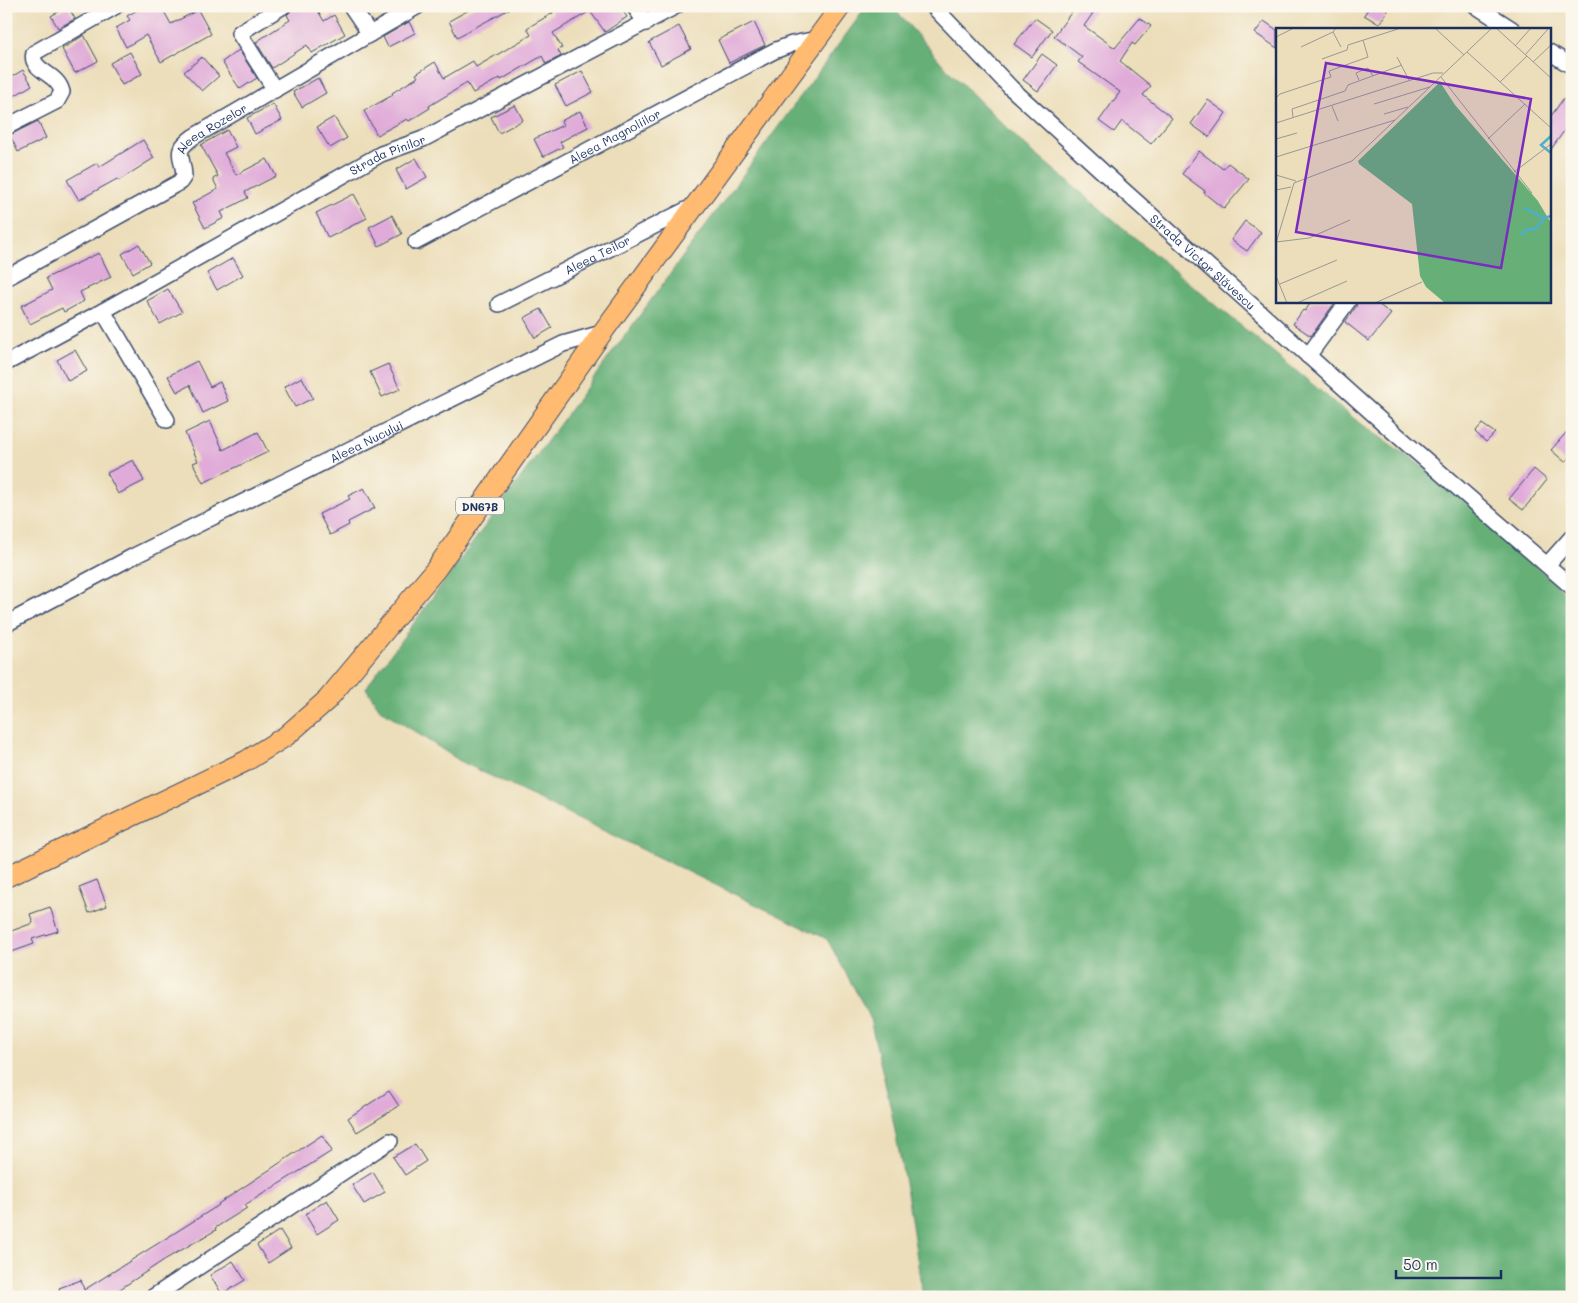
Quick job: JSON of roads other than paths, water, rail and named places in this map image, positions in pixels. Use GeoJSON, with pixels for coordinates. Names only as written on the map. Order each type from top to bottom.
{"type":"FeatureCollection","features":[{"type":"Feature","properties":{"kind":"main road","name":"DN67B"},"geometry":{"type":"LineString","coordinates":[[6,877],[246,761],[286,736],[327,700],[436,570],[602,333],[841,6]]}},
{"type":"Feature","properties":{"kind":"street"},"geometry":{"type":"LineString","coordinates":[[6,127],[57,100],[62,92],[58,82],[35,64],[32,58],[34,53],[116,6]]}},
{"type":"Feature","properties":{"kind":"street"},"geometry":{"type":"LineString","coordinates":[[275,90],[239,33],[283,6]]}},
{"type":"Feature","properties":{"kind":"street"},"geometry":{"type":"LineString","coordinates":[[352,6],[370,34]]}},
{"type":"Feature","properties":{"kind":"street","name":"Aleea Rozelor"},"geometry":{"type":"LineString","coordinates":[[6,278],[180,182],[184,176],[180,158],[182,146],[193,137],[418,6]]}},
{"type":"Feature","properties":{"kind":"street"},"geometry":{"type":"LineString","coordinates":[[634,6],[646,23]]}},
{"type":"Feature","properties":{"kind":"street","name":"Strada Pinilor"},"geometry":{"type":"LineString","coordinates":[[6,363],[103,311],[381,154],[422,139],[676,6]]}},
{"type":"Feature","properties":{"kind":"street","name":"Strada Victor Slăvescu"},"geometry":{"type":"LineString","coordinates":[[933,6],[1011,88],[1308,356],[1572,587]]}},
{"type":"Feature","properties":{"kind":"street"},"geometry":{"type":"LineString","coordinates":[[1476,6],[1510,28]]}},
{"type":"Feature","properties":{"kind":"street","name":"Aleea Magnoliilor"},"geometry":{"type":"LineString","coordinates":[[416,242],[774,51],[792,44],[817,39]]}},
{"type":"Feature","properties":{"kind":"street"},"geometry":{"type":"LineString","coordinates":[[1550,53],[1572,66]]}},
{"type":"Feature","properties":{"kind":"street","name":"Aleea Teilor"},"geometry":{"type":"LineString","coordinates":[[499,304],[695,206]]}},
{"type":"Feature","properties":{"kind":"street"},"geometry":{"type":"LineString","coordinates":[[1308,356],[1347,302]]}},
{"type":"Feature","properties":{"kind":"street"},"geometry":{"type":"LineString","coordinates":[[103,311],[167,420]]}},
{"type":"Feature","properties":{"kind":"street","name":"Aleea Nucului"},"geometry":{"type":"LineString","coordinates":[[6,624],[132,557],[563,344],[602,333]]}},
{"type":"Feature","properties":{"kind":"street"},"geometry":{"type":"LineString","coordinates":[[1547,565],[1572,537]]}},
{"type":"Feature","properties":{"kind":"street"},"geometry":{"type":"LineString","coordinates":[[153,1297],[390,1142]]}}]}
